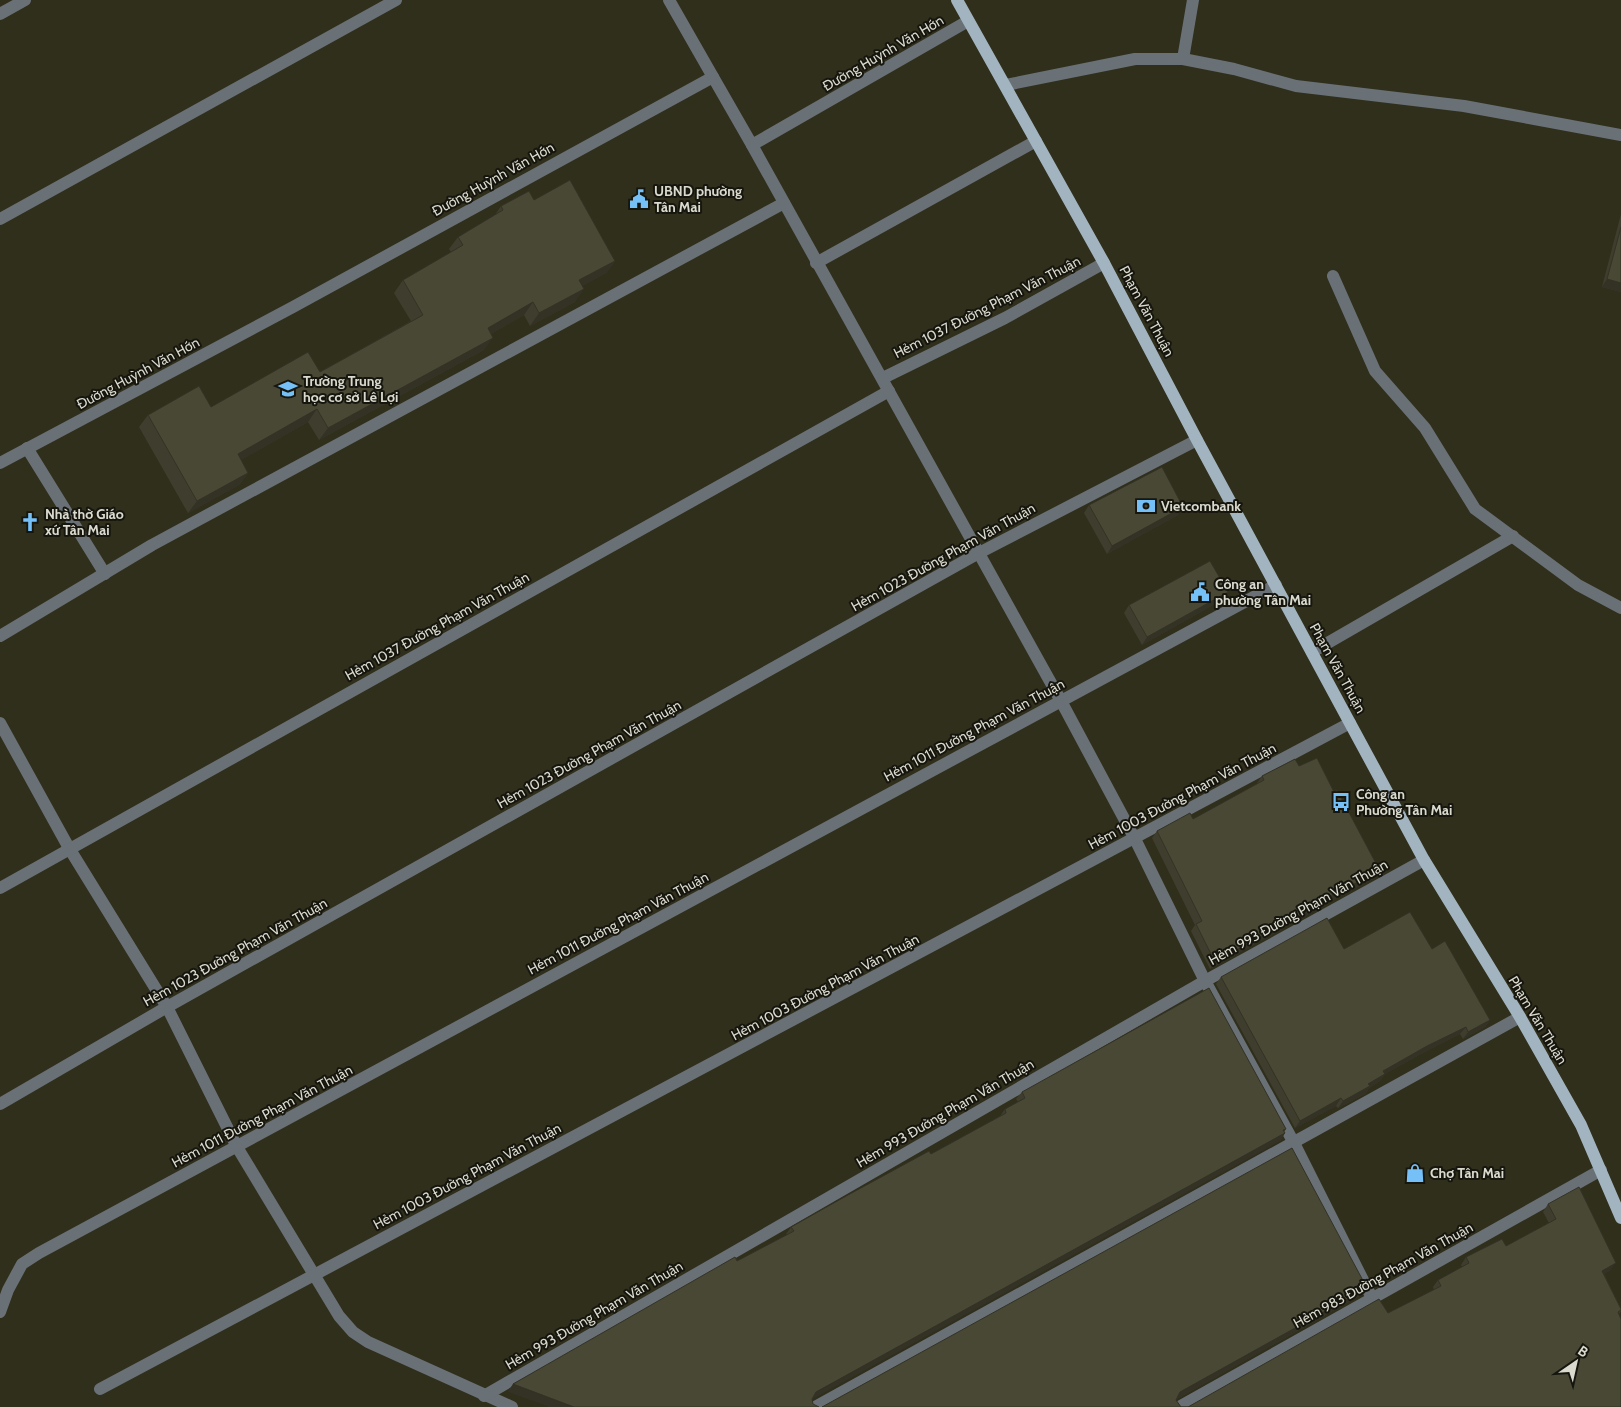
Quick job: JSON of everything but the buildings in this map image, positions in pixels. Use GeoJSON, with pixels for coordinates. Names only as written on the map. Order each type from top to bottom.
{"type":"FeatureCollection","features":[{"type":"Feature","properties":{"kind":"main road","name":"Phạm Văn Thuận"},"geometry":{"type":"LineString","coordinates":[[957,0],[1104,263],[1197,440],[1424,860],[1520,1017],[1581,1125],[1621,1218]]}},
{"type":"Feature","properties":{"kind":"street"},"geometry":{"type":"LineString","coordinates":[[0,14],[25,0]]}},
{"type":"Feature","properties":{"kind":"street"},"geometry":{"type":"LineString","coordinates":[[0,219],[396,0]]}},
{"type":"Feature","properties":{"kind":"street"},"geometry":{"type":"LineString","coordinates":[[669,0],[752,145],[816,263],[883,378],[977,554],[1060,700],[1135,839],[1205,981],[1294,1143],[1372,1298]]}},
{"type":"Feature","properties":{"kind":"street"},"geometry":{"type":"LineString","coordinates":[[1183,59],[1193,0]]}},
{"type":"Feature","properties":{"kind":"street","name":"Đường Huỳnh Văn Hớn"},"geometry":{"type":"LineString","coordinates":[[752,145],[968,21]]}},
{"type":"Feature","properties":{"kind":"street"},"geometry":{"type":"LineString","coordinates":[[1006,85],[1135,59],[1183,59],[1234,69],[1296,86],[1464,106],[1621,135]]}},
{"type":"Feature","properties":{"kind":"street","name":"Đường Huỳnh Văn Hớn"},"geometry":{"type":"LineString","coordinates":[[0,463],[293,307],[713,77]]}},
{"type":"Feature","properties":{"kind":"street"},"geometry":{"type":"LineString","coordinates":[[816,263],[1036,141]]}},
{"type":"Feature","properties":{"kind":"street"},"geometry":{"type":"LineString","coordinates":[[0,636],[105,574],[344,440],[784,203]]}},
{"type":"Feature","properties":{"kind":"street","name":"Hẻm 1037 Đường Phạm Văn Thuận"},"geometry":{"type":"LineString","coordinates":[[883,378],[1005,318],[1104,263]]}},
{"type":"Feature","properties":{"kind":"street"},"geometry":{"type":"LineString","coordinates":[[1333,276],[1375,371],[1425,428],[1475,509],[1578,584],[1621,608]]}},
{"type":"Feature","properties":{"kind":"street","name":"Hẻm 1037 Đường Phạm Văn Thuận"},"geometry":{"type":"LineString","coordinates":[[0,888],[889,391]]}},
{"type":"Feature","properties":{"kind":"street","name":"Hẻm 1023 Đường Phạm Văn Thuận"},"geometry":{"type":"LineString","coordinates":[[0,1104],[167,1007],[977,554],[1197,440]]}},
{"type":"Feature","properties":{"kind":"street"},"geometry":{"type":"LineString","coordinates":[[27,448],[105,574]]}},
{"type":"Feature","properties":{"kind":"street"},"geometry":{"type":"LineString","coordinates":[[1312,652],[1513,536]]}},
{"type":"Feature","properties":{"kind":"street","name":"Hẻm 1011 Đường Phạm Văn Thuận"},"geometry":{"type":"LineString","coordinates":[[0,1312],[8,1290],[22,1264],[1060,700],[1276,585]]}},
{"type":"Feature","properties":{"kind":"street"},"geometry":{"type":"LineString","coordinates":[[0,723],[69,848],[167,1007],[237,1147],[312,1275],[339,1316],[352,1332],[368,1342],[404,1356],[484,1396],[512,1407]]}},
{"type":"Feature","properties":{"kind":"street","name":"Hẻm 1003 Đường Phạm Văn Thuận"},"geometry":{"type":"LineString","coordinates":[[100,1389],[1350,723]]}},
{"type":"Feature","properties":{"kind":"street","name":"Hẻm 993 Đường Phạm Văn Thuận"},"geometry":{"type":"LineString","coordinates":[[484,1396],[1205,981],[1424,860]]}},
{"type":"Feature","properties":{"kind":"street"},"geometry":{"type":"LineString","coordinates":[[815,1407],[1520,1017]]}},
{"type":"Feature","properties":{"kind":"street","name":"Hẻm 983 Đường Phạm Văn Thuận"},"geometry":{"type":"LineString","coordinates":[[1179,1407],[1601,1170]]}},
{"type":"Feature","properties":{"kind":"place","name":"UBND phường Tân Mai"},"geometry":{"type":"Point","coordinates":[639,199]}},
{"type":"Feature","properties":{"kind":"place","name":"Trường Trung học cơ sở Lê Lợi"},"geometry":{"type":"Point","coordinates":[288,389]}},
{"type":"Feature","properties":{"kind":"place","name":"Vietcombank"},"geometry":{"type":"Point","coordinates":[1146,506]}},
{"type":"Feature","properties":{"kind":"place","name":"Nhà thờ Giáo xứ Tân Mai"},"geometry":{"type":"Point","coordinates":[30,522]}},
{"type":"Feature","properties":{"kind":"place","name":"Công an phường Tân Mai"},"geometry":{"type":"Point","coordinates":[1200,592]}},
{"type":"Feature","properties":{"kind":"place","name":"Công an Phường Tân Mai"},"geometry":{"type":"Point","coordinates":[1341,802]}},
{"type":"Feature","properties":{"kind":"place","name":"Chợ Tân Mai"},"geometry":{"type":"Point","coordinates":[1415,1173]}}]}
